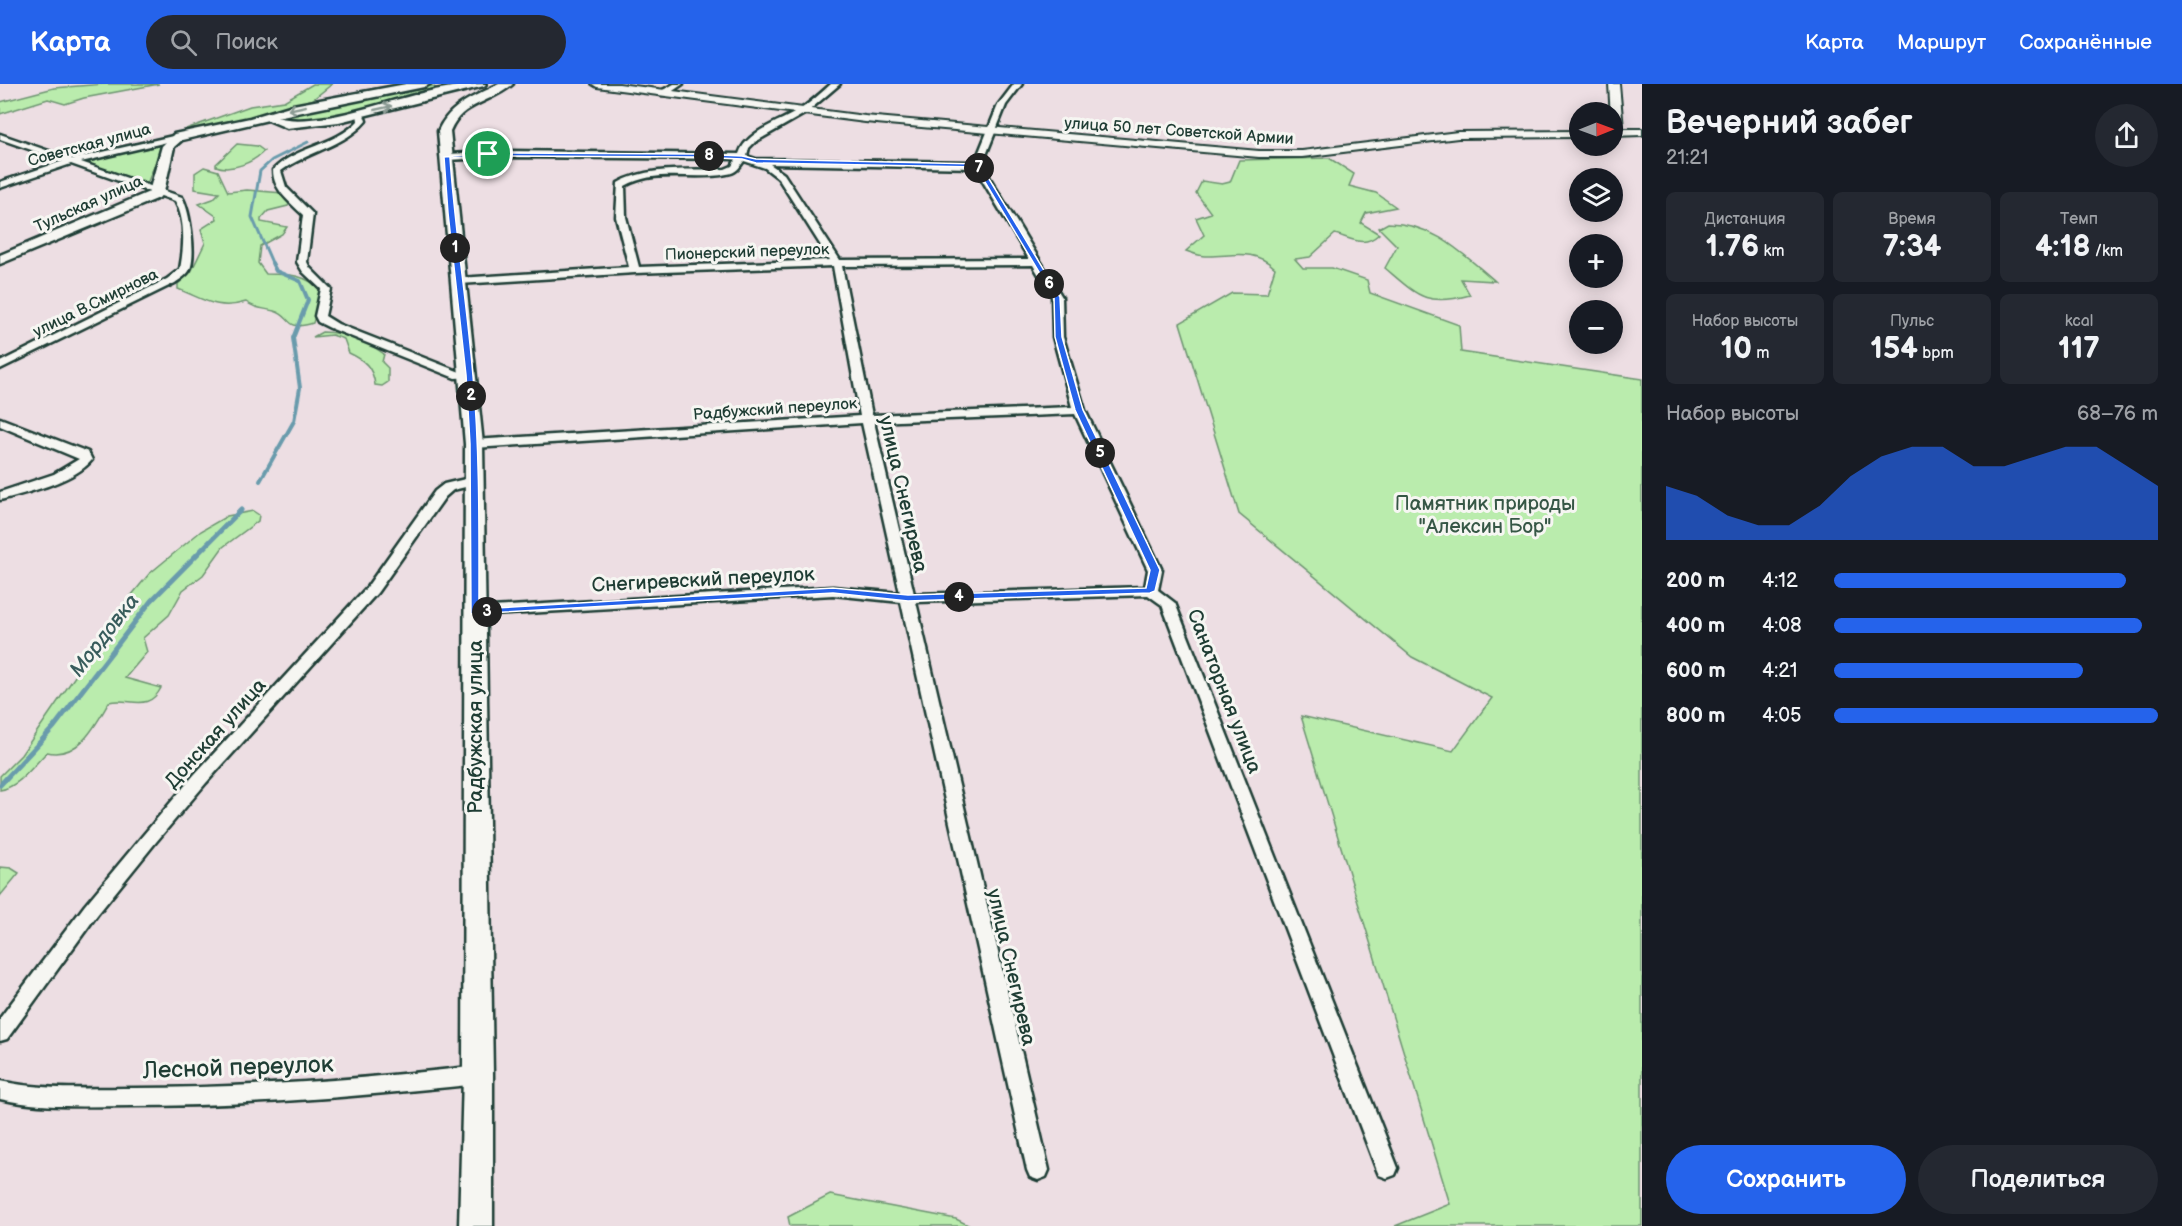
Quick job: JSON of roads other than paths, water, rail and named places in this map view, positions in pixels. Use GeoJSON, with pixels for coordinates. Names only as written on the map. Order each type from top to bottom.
{"type":"FeatureCollection","features":[{"type":"Feature","properties":{"kind":"main road"},"geometry":{"type":"LineString","coordinates":[[353,97],[367,92],[376,84]]}},
{"type":"Feature","properties":{"kind":"main road"},"geometry":{"type":"LineString","coordinates":[[186,135],[279,119],[318,104],[423,84],[440,89],[480,84]]}},
{"type":"Feature","properties":{"kind":"main road"},"geometry":{"type":"LineString","coordinates":[[279,119],[305,123],[360,114],[440,89],[470,84]]}},
{"type":"Feature","properties":{"kind":"main road","name":"Радбужская улица"},"geometry":{"type":"LineString","coordinates":[[476,1226],[478,1075],[474,444],[444,130],[449,118],[464,106],[507,84]]}},
{"type":"Feature","properties":{"kind":"main road"},"geometry":{"type":"LineString","coordinates":[[318,104],[339,88]]}},
{"type":"Feature","properties":{"kind":"main road","name":"Тульская улица"},"geometry":{"type":"LineString","coordinates":[[0,260],[138,203],[157,192],[168,146],[178,137],[186,135]]}},
{"type":"Feature","properties":{"kind":"street","name":"улица 50 лет Советской Армии"},"geometry":{"type":"LineString","coordinates":[[597,84],[802,111],[1272,155],[1310,153],[1449,135],[1569,134]]}},
{"type":"Feature","properties":{"kind":"street"},"geometry":{"type":"LineString","coordinates":[[664,93],[679,84]]}},
{"type":"Feature","properties":{"kind":"street"},"geometry":{"type":"LineString","coordinates":[[749,159],[745,147],[752,140],[802,111],[836,84]]}},
{"type":"Feature","properties":{"kind":"street"},"geometry":{"type":"LineString","coordinates":[[978,165],[1002,105],[1018,84]]}},
{"type":"Feature","properties":{"kind":"street"},"geometry":{"type":"LineString","coordinates":[[1614,84],[1614,102]]}},
{"type":"Feature","properties":{"kind":"street"},"geometry":{"type":"LineString","coordinates":[[360,114],[362,121],[352,133],[304,153],[277,170],[278,182],[293,202],[308,214],[302,262],[303,267],[321,281],[326,290],[320,316],[322,320],[334,326],[459,376],[469,375]]}},
{"type":"Feature","properties":{"kind":"street"},"geometry":{"type":"LineString","coordinates":[[1623,133],[1642,132]]}},
{"type":"Feature","properties":{"kind":"street","name":"Советская улица"},"geometry":{"type":"LineString","coordinates":[[0,185],[69,162],[186,135]]}},
{"type":"Feature","properties":{"kind":"street"},"geometry":{"type":"LineString","coordinates":[[0,136],[157,192]]}},
{"type":"Feature","properties":{"kind":"street"},"geometry":{"type":"LineString","coordinates":[[447,157],[510,154],[978,165]]}},
{"type":"Feature","properties":{"kind":"street"},"geometry":{"type":"LineString","coordinates":[[635,270],[621,217],[621,184],[630,178],[643,175],[726,172],[749,159]]}},
{"type":"Feature","properties":{"kind":"street","name":"улица Снегирева"},"geometry":{"type":"LineString","coordinates":[[749,159],[781,176],[837,263],[867,419],[1038,1170]]}},
{"type":"Feature","properties":{"kind":"street"},"geometry":{"type":"LineString","coordinates":[[978,165],[1057,297],[1058,337],[1079,410],[1155,570],[1150,591]]}},
{"type":"Feature","properties":{"kind":"street","name":"улица В.Смирнова"},"geometry":{"type":"LineString","coordinates":[[0,366],[171,281],[185,270],[184,206],[179,199],[157,192]]}},
{"type":"Feature","properties":{"kind":"street","name":"Пионерский переулок"},"geometry":{"type":"LineString","coordinates":[[459,281],[635,270],[837,263],[1036,262]]}},
{"type":"Feature","properties":{"kind":"street","name":"Радбужский переулок"},"geometry":{"type":"LineString","coordinates":[[474,444],[867,419],[1079,410]]}},
{"type":"Feature","properties":{"kind":"street"},"geometry":{"type":"LineString","coordinates":[[0,422],[84,455],[86,460],[65,473],[0,496]]}},
{"type":"Feature","properties":{"kind":"street","name":"Донская улица"},"geometry":{"type":"LineString","coordinates":[[0,1033],[91,910],[150,838],[200,779],[349,618],[372,590],[440,494],[449,487],[474,481]]}},
{"type":"Feature","properties":{"kind":"street","name":"Снегиревский переулок"},"geometry":{"type":"LineString","coordinates":[[474,612],[833,591],[908,598],[1150,591]]}},
{"type":"Feature","properties":{"kind":"street","name":"Санаторная улица"},"geometry":{"type":"LineString","coordinates":[[1150,591],[1168,603],[1387,1168]]}},
{"type":"Feature","properties":{"kind":"street","name":"Лесной переулок"},"geometry":{"type":"LineString","coordinates":[[0,1090],[61,1096],[181,1098],[389,1085],[478,1075]]}},
{"type":"Feature","properties":{"kind":"waterway","name":"Мордовка"},"geometry":{"type":"LineString","coordinates":[[273,265],[252,217],[260,171],[272,160],[308,142]]}},
{"type":"Feature","properties":{"kind":"waterway","name":"Мордовка"},"geometry":{"type":"LineString","coordinates":[[260,481],[294,421],[300,388],[293,338],[308,300],[300,281],[276,271],[273,265]]}},
{"type":"Feature","properties":{"kind":"waterway","name":"Мордовка"},"geometry":{"type":"LineString","coordinates":[[0,785],[54,727],[151,601],[241,510]]}},
{"type":"Feature","properties":{"kind":"park label","name":"Памятник природы \"Алексин Бор\""},"geometry":{"type":"Point","coordinates":[1485,514]}}]}
